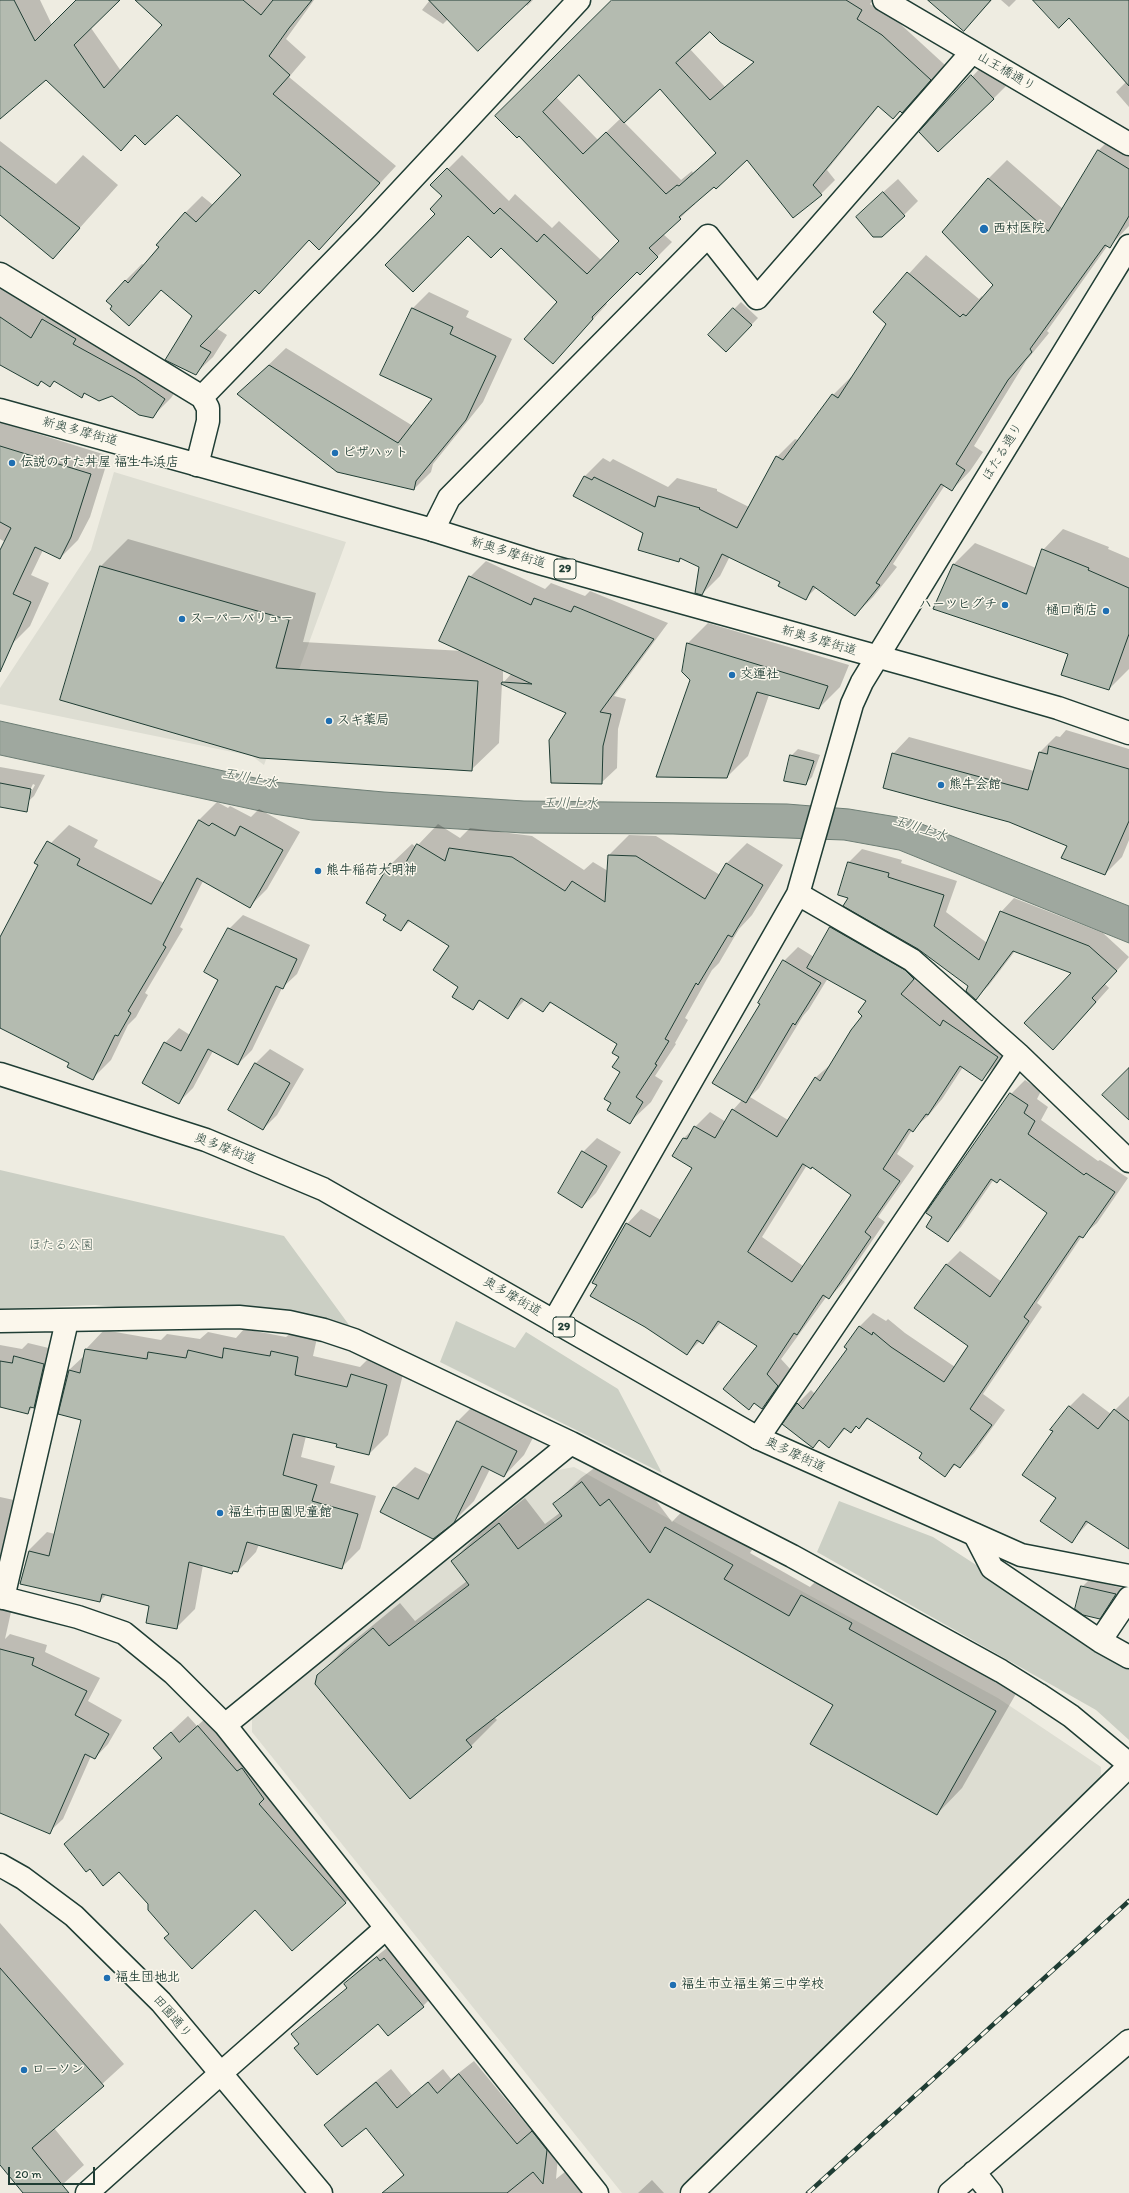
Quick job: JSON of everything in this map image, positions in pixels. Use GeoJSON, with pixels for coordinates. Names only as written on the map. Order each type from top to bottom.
{"type":"FeatureCollection","features":[{"type":"Feature","properties":{"kind":"street"},"geometry":{"type":"LineString","coordinates":[[202,397],[368,226],[580,0]]}},
{"type":"Feature","properties":{"kind":"street","name":"山王橋通り"},"geometry":{"type":"LineString","coordinates":[[884,0],[1129,144]]}},
{"type":"Feature","properties":{"kind":"street"},"geometry":{"type":"LineString","coordinates":[[433,530],[449,498],[708,236],[757,298],[972,52]]}},
{"type":"Feature","properties":{"kind":"street","name":"ほたる通り"},"geometry":{"type":"LineString","coordinates":[[554,1321],[798,894],[824,798],[852,704],[877,658],[1129,246]]}},
{"type":"Feature","properties":{"kind":"street"},"geometry":{"type":"LineString","coordinates":[[0,274],[202,397],[208,408],[208,421],[197,465]]}},
{"type":"Feature","properties":{"kind":"street","name":"新奥多摩街道"},"geometry":{"type":"LineString","coordinates":[[0,410],[433,530],[532,561],[1050,706],[1129,733]]}},
{"type":"Feature","properties":{"kind":"street"},"geometry":{"type":"LineString","coordinates":[[798,894],[912,960],[1018,1054],[1129,1161]]}},
{"type":"Feature","properties":{"kind":"street"},"geometry":{"type":"LineString","coordinates":[[758,1438],[1018,1054]]}},
{"type":"Feature","properties":{"kind":"street","name":"奥多摩街道"},"geometry":{"type":"LineString","coordinates":[[0,1074],[206,1140],[323,1188],[758,1438],[1022,1556],[1129,1576]]}},
{"type":"Feature","properties":{"kind":"street"},"geometry":{"type":"LineString","coordinates":[[0,1321],[239,1317],[288,1322],[324,1330],[354,1340],[571,1444],[792,1556],[1001,1671],[1071,1716],[1129,1765],[692,2193]]}},
{"type":"Feature","properties":{"kind":"street"},"geometry":{"type":"LineString","coordinates":[[67,1321],[1,1597],[78,1617],[124,1633],[173,1673],[225,1725],[597,2193]]}},
{"type":"Feature","properties":{"kind":"street"},"geometry":{"type":"LineString","coordinates":[[225,1725],[571,1444]]}},
{"type":"Feature","properties":{"kind":"street"},"geometry":{"type":"LineString","coordinates":[[975,1535],[992,1568],[1100,1641],[1129,1658]]}},
{"type":"Feature","properties":{"kind":"street"},"geometry":{"type":"LineString","coordinates":[[1100,1641],[1129,1598]]}},
{"type":"Feature","properties":{"kind":"street","name":"田園通り"},"geometry":{"type":"LineString","coordinates":[[0,1865],[23,1878],[74,1916],[161,2002],[321,2193]]}},
{"type":"Feature","properties":{"kind":"street"},"geometry":{"type":"LineString","coordinates":[[88,2193],[220,2074],[386,1928]]}},
{"type":"Feature","properties":{"kind":"street"},"geometry":{"type":"LineString","coordinates":[[950,2193],[1129,2041]]}},
{"type":"Feature","properties":{"kind":"street"},"geometry":{"type":"LineString","coordinates":[[974,2172],[991,2193]]}},
{"type":"Feature","properties":{"kind":"shaded area","name":"スーパーバリュー"},"geometry":{"type":"Polygon","coordinates":[[[114,472],[346,542],[264,765],[252,756],[0,704],[0,688],[91,550],[114,472]]]}},
{"type":"Feature","properties":{"kind":"shaded area","name":"福生市立福生第三中学校"},"geometry":{"type":"Polygon","coordinates":[[[574,1467],[998,1698],[1101,1767],[1101,1778],[678,2193],[622,2193],[252,1732],[252,1718],[558,1470],[574,1467]]]}},
{"type":"Feature","properties":{"kind":"green space","name":"ほたる公園"},"geometry":{"type":"Polygon","coordinates":[[[0,1170],[284,1236],[352,1329],[95,1305],[0,1309],[0,1170]]]}},
{"type":"Feature","properties":{"kind":"green space"},"geometry":{"type":"Polygon","coordinates":[[[456,1321],[515,1348],[526,1332],[618,1389],[662,1473],[440,1362],[456,1321]]]}},
{"type":"Feature","properties":{"kind":"green space"},"geometry":{"type":"Polygon","coordinates":[[[839,1501],[933,1537],[1129,1664],[1129,1740],[1096,1710],[817,1552],[839,1501]]]}},
{"type":"Feature","properties":{"kind":"water","name":"玉川上水"},"geometry":{"type":"Polygon","coordinates":[[[0,721],[273,782],[384,792],[524,801],[787,804],[849,809],[909,819],[1129,906],[1129,943],[899,850],[844,840],[673,834],[523,833],[312,820],[274,814],[0,755],[0,721]]]}},
{"type":"Feature","properties":{"kind":"building"},"geometry":{"type":"Polygon","coordinates":[[[0,0],[14,0],[35,41],[76,0],[120,0],[74,45],[104,88],[162,25],[135,0],[243,0],[261,15],[273,0],[312,0],[269,56],[290,75],[273,94],[380,183],[319,250],[309,240],[259,294],[255,290],[200,346],[211,352],[196,375],[165,360],[192,316],[161,290],[129,326],[110,309],[112,306],[106,301],[125,280],[128,283],[159,247],[156,245],[185,212],[196,222],[241,175],[177,115],[145,145],[135,135],[121,151],[46,80],[0,119],[0,0]]]}},
{"type":"Feature","properties":{"kind":"building"},"geometry":{"type":"Polygon","coordinates":[[[429,0],[531,0],[478,51],[429,0]]]}},
{"type":"Feature","properties":{"kind":"building"},"geometry":{"type":"Polygon","coordinates":[[[612,0],[846,0],[862,10],[857,19],[882,35],[931,80],[902,113],[900,111],[893,119],[878,106],[813,185],[822,195],[793,218],[747,160],[716,189],[714,187],[679,217],[681,219],[649,248],[658,257],[640,275],[637,272],[592,317],[593,319],[553,364],[524,339],[557,302],[501,248],[491,258],[468,236],[413,292],[385,265],[435,214],[430,209],[442,196],[430,185],[447,168],[494,214],[500,208],[537,242],[544,234],[587,274],[619,241],[519,136],[517,138],[495,116],[612,0]],[[710,32],[676,63],[710,100],[754,62],[720,42],[710,32]],[[579,75],[543,112],[583,154],[606,132],[666,194],[677,185],[679,186],[716,153],[660,89],[624,123],[579,75]]]}},
{"type":"Feature","properties":{"kind":"building"},"geometry":{"type":"Polygon","coordinates":[[[928,0],[991,0],[964,31],[928,0]]]}},
{"type":"Feature","properties":{"kind":"building"},"geometry":{"type":"Polygon","coordinates":[[[1033,0],[1129,0],[1129,86],[1069,18],[1059,28],[1033,0]]]}},
{"type":"Feature","properties":{"kind":"building"},"geometry":{"type":"Polygon","coordinates":[[[971,75],[994,99],[938,152],[919,132],[971,75]]]}},
{"type":"Feature","properties":{"kind":"building"},"geometry":{"type":"Polygon","coordinates":[[[1098,150],[1129,169],[1129,216],[1110,248],[1105,245],[1030,349],[1032,352],[1008,380],[956,464],[965,470],[952,491],[941,484],[876,583],[880,585],[855,616],[813,586],[806,600],[778,586],[780,582],[722,554],[702,595],[695,593],[699,567],[680,558],[679,562],[638,550],[643,533],[573,496],[584,476],[592,480],[594,477],[655,507],[658,496],[700,508],[699,509],[737,528],[776,456],[783,460],[832,394],[838,398],[886,324],[873,312],[907,272],[960,317],[963,314],[966,316],[993,285],[942,232],[988,178],[1048,231],[1098,150]]]}},
{"type":"Feature","properties":{"kind":"building"},"geometry":{"type":"Polygon","coordinates":[[[0,166],[80,228],[53,259],[0,215],[0,166]]]}},
{"type":"Feature","properties":{"kind":"building"},"geometry":{"type":"Polygon","coordinates":[[[883,192],[905,216],[882,237],[873,237],[856,217],[883,192]]]}},
{"type":"Feature","properties":{"kind":"building"},"geometry":{"type":"Polygon","coordinates":[[[412,308],[453,327],[450,334],[496,356],[466,420],[416,481],[414,490],[337,472],[237,394],[269,365],[398,443],[432,399],[380,375],[412,308]]]}},
{"type":"Feature","properties":{"kind":"building"},"geometry":{"type":"Polygon","coordinates":[[[733,308],[752,325],[726,352],[708,335],[733,308]]]}},
{"type":"Feature","properties":{"kind":"building"},"geometry":{"type":"Polygon","coordinates":[[[0,317],[31,338],[42,319],[76,339],[73,344],[135,378],[165,399],[153,418],[139,415],[112,396],[99,401],[84,393],[82,398],[54,381],[50,387],[41,381],[38,386],[0,365],[0,317]]]}},
{"type":"Feature","properties":{"kind":"building"},"geometry":{"type":"Polygon","coordinates":[[[0,446],[91,474],[71,537],[60,559],[35,547],[13,594],[31,602],[0,672],[0,550],[11,528],[0,522],[0,446]]]}},
{"type":"Feature","properties":{"kind":"building"},"geometry":{"type":"Polygon","coordinates":[[[1042,549],[1089,568],[1088,570],[1129,588],[1129,634],[1109,690],[1061,675],[1068,654],[933,609],[953,564],[1026,594],[1042,549]]]}},
{"type":"Feature","properties":{"kind":"building"},"geometry":{"type":"Polygon","coordinates":[[[100,566],[289,620],[276,668],[478,681],[472,771],[260,758],[60,700],[100,566]]]}},
{"type":"Feature","properties":{"kind":"building"},"geometry":{"type":"Polygon","coordinates":[[[469,576],[531,605],[534,598],[571,612],[574,606],[654,639],[600,712],[611,714],[603,746],[602,784],[551,783],[549,740],[566,713],[501,684],[502,682],[532,684],[439,641],[469,576]]]}},
{"type":"Feature","properties":{"kind":"building"},"geometry":{"type":"Polygon","coordinates":[[[687,643],[828,686],[819,709],[757,692],[727,778],[656,777],[690,680],[682,672],[687,643]]]}},
{"type":"Feature","properties":{"kind":"building"},"geometry":{"type":"Polygon","coordinates":[[[1049,746],[1129,769],[1129,821],[1105,875],[1061,858],[1067,846],[1009,822],[883,788],[892,753],[1028,790],[1039,752],[1047,754],[1049,746]]]}},
{"type":"Feature","properties":{"kind":"building"},"geometry":{"type":"Polygon","coordinates":[[[790,755],[814,761],[806,785],[784,781],[790,755]]]}},
{"type":"Feature","properties":{"kind":"building"},"geometry":{"type":"Polygon","coordinates":[[[0,783],[31,789],[27,812],[0,807],[0,783]]]}},
{"type":"Feature","properties":{"kind":"building"},"geometry":{"type":"Polygon","coordinates":[[[199,820],[209,826],[212,823],[235,836],[240,826],[283,850],[250,908],[197,878],[163,945],[166,947],[128,1011],[131,1013],[118,1036],[115,1035],[93,1080],[67,1067],[69,1063],[0,1028],[0,937],[38,865],[34,863],[47,841],[80,859],[77,865],[151,904],[199,820]]]}},
{"type":"Feature","properties":{"kind":"building"},"geometry":{"type":"Polygon","coordinates":[[[417,844],[445,861],[449,848],[512,857],[565,891],[572,881],[605,902],[608,855],[636,856],[705,899],[726,863],[763,885],[732,937],[728,935],[698,985],[696,983],[665,1039],[669,1041],[655,1064],[657,1065],[636,1097],[643,1102],[630,1124],[607,1110],[611,1103],[604,1099],[620,1072],[612,1067],[619,1057],[612,1053],[617,1044],[550,1002],[543,1012],[521,998],[508,1019],[479,1000],[473,1010],[452,997],[458,987],[433,970],[449,946],[408,920],[401,931],[383,920],[386,915],[366,903],[390,863],[401,870],[417,844]]]}},
{"type":"Feature","properties":{"kind":"building"},"geometry":{"type":"Polygon","coordinates":[[[848,862],[889,873],[888,877],[944,895],[934,926],[979,960],[1000,911],[1089,946],[1117,971],[1092,998],[1096,1002],[1053,1050],[1024,1023],[1071,973],[1013,951],[976,1000],[966,991],[968,986],[918,949],[843,906],[848,898],[838,895],[848,862]]]}},
{"type":"Feature","properties":{"kind":"building"},"geometry":{"type":"Polygon","coordinates":[[[830,927],[905,970],[914,979],[901,994],[940,1026],[943,1020],[998,1057],[982,1081],[960,1066],[928,1115],[926,1114],[913,1132],[909,1129],[883,1169],[900,1181],[865,1232],[871,1237],[829,1299],[823,1295],[797,1335],[794,1333],[767,1374],[778,1386],[762,1409],[754,1403],[749,1410],[723,1389],[757,1346],[718,1321],[703,1344],[697,1340],[687,1355],[645,1327],[590,1296],[597,1285],[592,1283],[626,1223],[650,1237],[692,1168],[672,1156],[683,1138],[687,1139],[694,1126],[715,1138],[732,1109],[777,1137],[815,1077],[820,1081],[851,1030],[862,1016],[858,1012],[866,1001],[807,968],[830,927]],[[803,1164],[748,1252],[792,1282],[851,1195],[812,1167],[811,1169],[803,1164]]]}},
{"type":"Feature","properties":{"kind":"building"},"geometry":{"type":"Polygon","coordinates":[[[228,928],[297,959],[283,989],[276,986],[238,1065],[208,1049],[179,1104],[142,1083],[164,1042],[181,1051],[218,980],[204,972],[228,928]]]}},
{"type":"Feature","properties":{"kind":"building"},"geometry":{"type":"Polygon","coordinates":[[[783,960],[821,983],[795,1025],[793,1023],[746,1103],[712,1083],[760,1004],[758,1003],[783,960]]]}},
{"type":"Feature","properties":{"kind":"building"},"geometry":{"type":"Polygon","coordinates":[[[255,1063],[290,1083],[263,1130],[228,1110],[255,1063]]]}},
{"type":"Feature","properties":{"kind":"building"},"geometry":{"type":"Polygon","coordinates":[[[1129,1068],[1129,1120],[1102,1095],[1129,1068]]]}},
{"type":"Feature","properties":{"kind":"building"},"geometry":{"type":"Polygon","coordinates":[[[1010,1093],[1028,1105],[1024,1113],[1035,1121],[1028,1134],[1084,1175],[1086,1173],[1115,1192],[1083,1238],[1079,1236],[1024,1317],[1029,1321],[970,1409],[992,1425],[960,1468],[954,1464],[945,1477],[919,1458],[922,1453],[867,1418],[859,1429],[856,1426],[851,1433],[844,1428],[829,1448],[819,1440],[813,1448],[782,1424],[797,1403],[803,1409],[847,1349],[844,1347],[859,1326],[872,1335],[873,1332],[891,1347],[944,1382],[968,1346],[914,1308],[946,1264],[990,1297],[1047,1213],[1000,1179],[997,1183],[991,1179],[948,1242],[926,1227],[932,1217],[926,1213],[1010,1093]]]}},
{"type":"Feature","properties":{"kind":"building"},"geometry":{"type":"Polygon","coordinates":[[[582,1151],[607,1166],[582,1208],[558,1193],[582,1151]]]}},
{"type":"Feature","properties":{"kind":"building"},"geometry":{"type":"Polygon","coordinates":[[[224,1348],[270,1356],[271,1351],[298,1357],[295,1375],[347,1387],[351,1374],[387,1385],[369,1455],[336,1447],[337,1444],[293,1434],[283,1475],[317,1485],[312,1501],[358,1514],[342,1569],[247,1542],[238,1572],[233,1571],[232,1574],[189,1562],[177,1629],[146,1623],[149,1606],[102,1594],[100,1602],[20,1584],[29,1551],[49,1556],[81,1420],[58,1414],[69,1370],[80,1373],[85,1349],[147,1359],[148,1352],[186,1358],[188,1350],[222,1358],[224,1348]]]}},
{"type":"Feature","properties":{"kind":"building"},"geometry":{"type":"Polygon","coordinates":[[[14,1356],[44,1364],[34,1408],[30,1407],[28,1414],[0,1407],[0,1361],[12,1363],[14,1356]]]}},
{"type":"Feature","properties":{"kind":"building"},"geometry":{"type":"Polygon","coordinates":[[[1069,1406],[1098,1429],[1114,1409],[1129,1421],[1129,1549],[1086,1521],[1072,1543],[1040,1521],[1056,1498],[1022,1475],[1053,1431],[1050,1430],[1069,1406]]]}},
{"type":"Feature","properties":{"kind":"building"},"geometry":{"type":"Polygon","coordinates":[[[457,1421],[517,1451],[504,1477],[482,1466],[454,1523],[433,1539],[380,1512],[393,1487],[418,1499],[457,1421]]]}},
{"type":"Feature","properties":{"kind":"building"},"geometry":{"type":"Polygon","coordinates":[[[582,1482],[600,1506],[609,1499],[650,1553],[665,1527],[733,1565],[724,1579],[789,1616],[801,1595],[852,1623],[849,1629],[996,1711],[937,1815],[810,1744],[833,1705],[648,1599],[466,1740],[472,1747],[410,1799],[315,1684],[317,1675],[373,1628],[389,1646],[469,1585],[451,1561],[499,1523],[518,1549],[562,1516],[553,1504],[582,1482]]]}},
{"type":"Feature","properties":{"kind":"building"},"geometry":{"type":"Polygon","coordinates":[[[1081,1586],[1116,1594],[1100,1619],[1083,1615],[1075,1609],[1081,1586]]]}},
{"type":"Feature","properties":{"kind":"building"},"geometry":{"type":"Polygon","coordinates":[[[0,1649],[34,1658],[32,1665],[87,1691],[75,1715],[109,1734],[95,1759],[85,1754],[50,1834],[0,1813],[0,1649]]]}},
{"type":"Feature","properties":{"kind":"building"},"geometry":{"type":"Polygon","coordinates":[[[198,1726],[237,1771],[242,1768],[264,1799],[259,1804],[346,1903],[292,1951],[255,1910],[192,1969],[164,1938],[169,1934],[148,1910],[148,1904],[119,1872],[103,1886],[90,1869],[86,1872],[64,1844],[162,1758],[153,1748],[171,1732],[179,1742],[198,1726]]]}},
{"type":"Feature","properties":{"kind":"building"},"geometry":{"type":"Polygon","coordinates":[[[377,1957],[380,1961],[384,1958],[424,2007],[388,2036],[378,2024],[317,2075],[294,2048],[299,2044],[291,2034],[347,1988],[344,1984],[377,1957]]]}},
{"type":"Feature","properties":{"kind":"building"},"geometry":{"type":"Polygon","coordinates":[[[0,1968],[104,2086],[32,2148],[69,2193],[23,2193],[0,2165],[0,1968]]]}},
{"type":"Feature","properties":{"kind":"building"},"geometry":{"type":"Polygon","coordinates":[[[459,2074],[517,2144],[532,2131],[547,2150],[543,2184],[533,2172],[507,2193],[382,2193],[404,2175],[366,2128],[342,2147],[324,2125],[376,2082],[397,2108],[428,2082],[437,2093],[459,2074]]]}},
{"type":"Feature","properties":{"kind":"railway"},"geometry":{"type":"LineString","coordinates":[[808,2193],[1129,1901]]}},
{"type":"Feature","properties":{"kind":"place","name":"西村医院"},"geometry":{"type":"Point","coordinates":[984,229]}},
{"type":"Feature","properties":{"kind":"place","name":"ピザハット"},"geometry":{"type":"Point","coordinates":[335,453]}},
{"type":"Feature","properties":{"kind":"place","name":"伝説のすた丼屋 福生牛浜店"},"geometry":{"type":"Point","coordinates":[12,463]}},
{"type":"Feature","properties":{"kind":"place","name":"ハーツヒグチ"},"geometry":{"type":"Point","coordinates":[1005,605]}},
{"type":"Feature","properties":{"kind":"place","name":"樋口商店"},"geometry":{"type":"Point","coordinates":[1106,611]}},
{"type":"Feature","properties":{"kind":"place","name":"スーパーバリュー"},"geometry":{"type":"Point","coordinates":[182,619]}},
{"type":"Feature","properties":{"kind":"place","name":"交運社"},"geometry":{"type":"Point","coordinates":[732,675]}},
{"type":"Feature","properties":{"kind":"place","name":"スギ薬局"},"geometry":{"type":"Point","coordinates":[329,721]}},
{"type":"Feature","properties":{"kind":"place","name":"熊牛会館"},"geometry":{"type":"Point","coordinates":[941,785]}},
{"type":"Feature","properties":{"kind":"place","name":"熊牛稲荷大明神"},"geometry":{"type":"Point","coordinates":[318,871]}},
{"type":"Feature","properties":{"kind":"place","name":"福生市田園児童館"},"geometry":{"type":"Point","coordinates":[220,1513]}},
{"type":"Feature","properties":{"kind":"place","name":"福生団地北"},"geometry":{"type":"Point","coordinates":[107,1978]}},
{"type":"Feature","properties":{"kind":"place","name":"福生市立福生第三中学校"},"geometry":{"type":"Point","coordinates":[673,1985]}},
{"type":"Feature","properties":{"kind":"place","name":"ローソン"},"geometry":{"type":"Point","coordinates":[24,2070]}}]}
